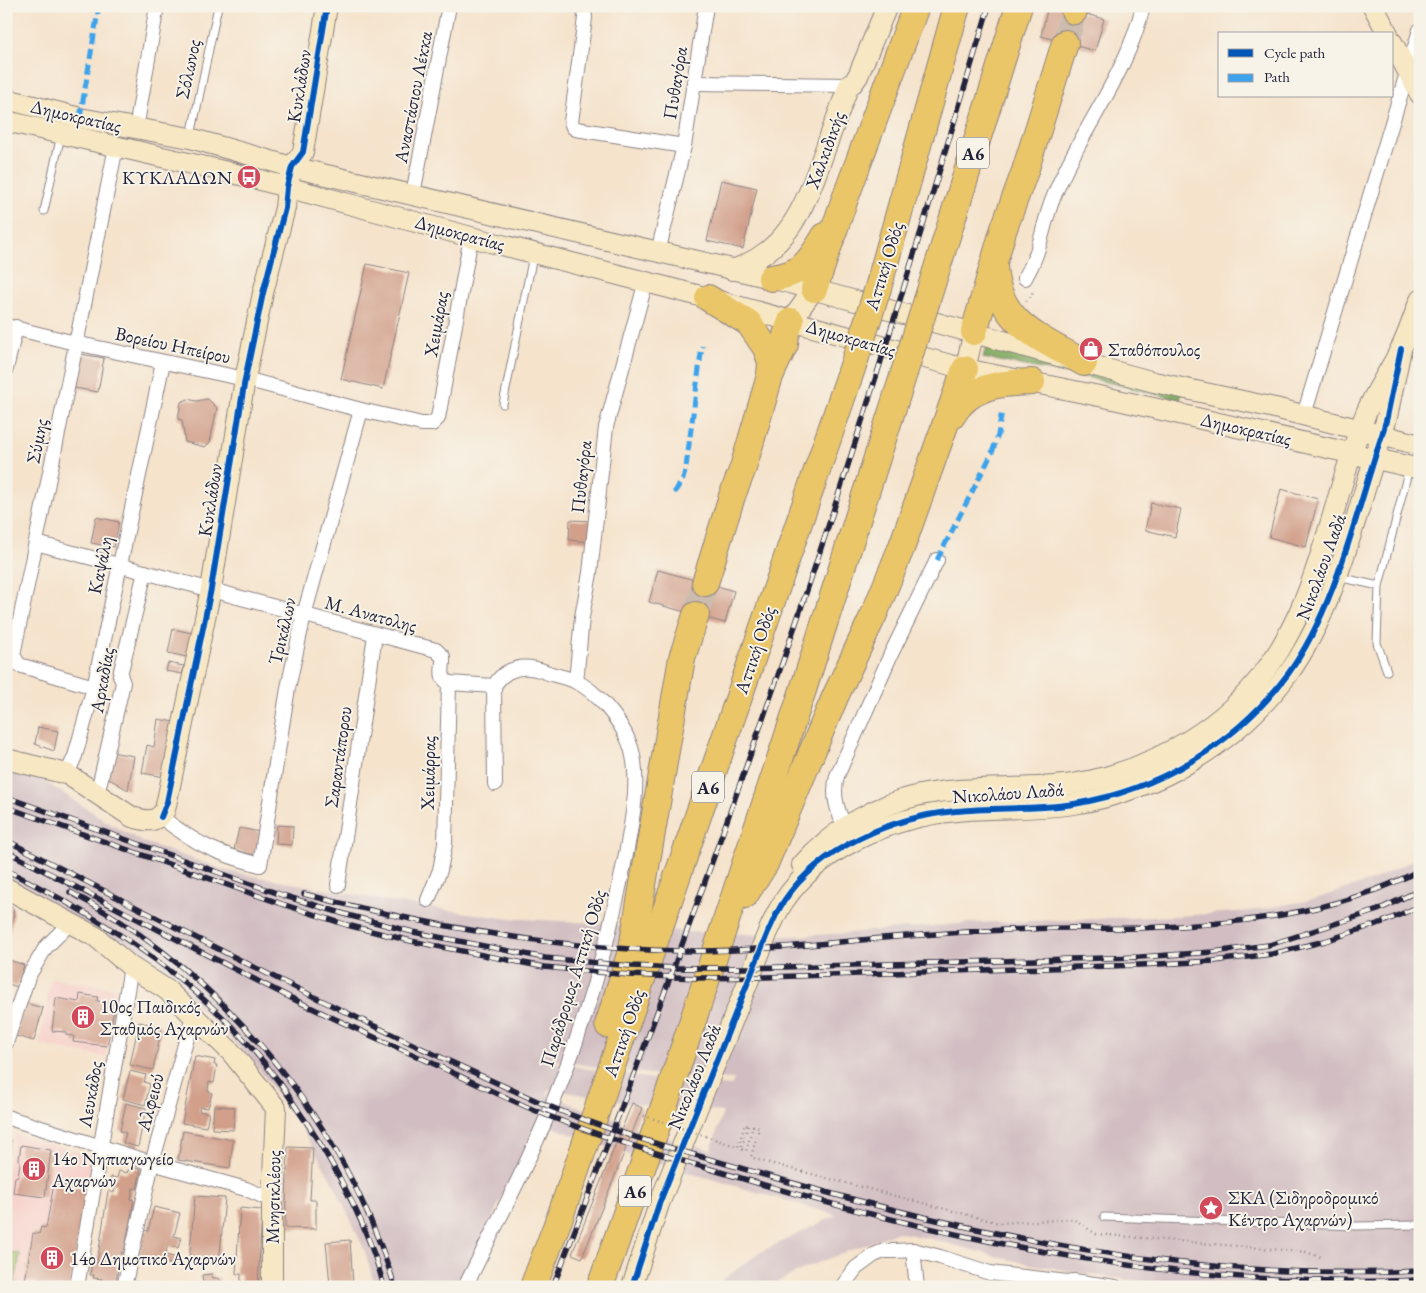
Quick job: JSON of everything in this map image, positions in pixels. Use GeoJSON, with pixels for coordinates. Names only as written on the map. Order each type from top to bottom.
{"type":"FeatureCollection","features":[{"type":"Feature","properties":{"kind":"highway"},"geometry":{"type":"LineString","coordinates":[[814,289],[916,6]]}},
{"type":"Feature","properties":{"kind":"highway","name":"Αττική Οδός"},"geometry":{"type":"LineString","coordinates":[[532,1287],[561,1214],[855,360],[878,288],[957,6]]}},
{"type":"Feature","properties":{"kind":"highway","name":"Α6"},"geometry":{"type":"LineString","coordinates":[[600,1287],[650,1148],[804,687],[1019,6]]}},
{"type":"Feature","properties":{"kind":"highway"},"geometry":{"type":"LineString","coordinates":[[974,332],[993,262],[1025,171],[1065,43]]}},
{"type":"Feature","properties":{"kind":"highway"},"geometry":{"type":"LineString","coordinates":[[771,278],[794,273],[812,257],[842,207]]}},
{"type":"Feature","properties":{"kind":"highway"},"geometry":{"type":"LineString","coordinates":[[993,262],[995,282],[1000,297],[1009,312],[1032,332],[1084,363]]}},
{"type":"Feature","properties":{"kind":"highway"},"geometry":{"type":"LineString","coordinates":[[708,298],[749,323],[766,348],[771,362],[770,376]]}},
{"type":"Feature","properties":{"kind":"highway"},"geometry":{"type":"LineString","coordinates":[[705,583],[732,496],[743,468],[770,376],[785,344],[791,321]]}},
{"type":"Feature","properties":{"kind":"highway"},"geometry":{"type":"LineString","coordinates":[[720,937],[764,864],[835,696],[876,612],[902,546],[965,369]]}},
{"type":"Feature","properties":{"kind":"highway"},"geometry":{"type":"LineString","coordinates":[[944,429],[965,398],[980,389],[1006,382],[1032,382]]}},
{"type":"Feature","properties":{"kind":"highway"},"geometry":{"type":"LineString","coordinates":[[561,1214],[588,1083],[632,948],[682,658],[696,615]]}},
{"type":"Feature","properties":{"kind":"street"},"geometry":{"type":"LineString","coordinates":[[136,129],[157,6]]}},
{"type":"Feature","properties":{"kind":"street","name":"Κυκλάδων"},"geometry":{"type":"LineString","coordinates":[[292,167],[303,152],[327,6]]}},
{"type":"Feature","properties":{"kind":"street","name":"Αναστάσιου Λέκκα"},"geometry":{"type":"LineString","coordinates":[[413,194],[449,6]]}},
{"type":"Feature","properties":{"kind":"street"},"geometry":{"type":"LineString","coordinates":[[584,6],[584,26],[571,122],[572,127],[684,146]]}},
{"type":"Feature","properties":{"kind":"street","name":"Πυθαγόρα"},"geometry":{"type":"LineString","coordinates":[[658,252],[684,146],[706,6]]}},
{"type":"Feature","properties":{"kind":"street","name":"Χαλκιδικής"},"geometry":{"type":"LineString","coordinates":[[732,270],[747,265],[767,252],[797,219],[808,196],[849,85],[858,76],[887,6]]}},
{"type":"Feature","properties":{"kind":"street"},"geometry":{"type":"LineString","coordinates":[[1025,278],[1036,257],[1054,196],[1067,168],[1117,77],[1131,46],[1143,6]]}},
{"type":"Feature","properties":{"kind":"street"},"geometry":{"type":"LineString","coordinates":[[1373,6],[1387,32]]}},
{"type":"Feature","properties":{"kind":"street"},"geometry":{"type":"LineString","coordinates":[[1304,415],[1413,69],[1420,30]]}},
{"type":"Feature","properties":{"kind":"street"},"geometry":{"type":"LineString","coordinates":[[1394,45],[1413,69],[1420,94]]}},
{"type":"Feature","properties":{"kind":"street"},"geometry":{"type":"LineString","coordinates":[[694,83],[849,85]]}},
{"type":"Feature","properties":{"kind":"street","name":"Δημοκρατίας"},"geometry":{"type":"LineString","coordinates":[[6,100],[80,118],[190,138],[292,167],[771,278],[1154,382],[1304,415],[1420,445]]}},
{"type":"Feature","properties":{"kind":"street","name":"Δημοκρατίας"},"geometry":{"type":"LineString","coordinates":[[6,121],[62,132],[116,147],[250,177],[471,237],[646,281],[965,369],[1032,382],[1414,468]]}},
{"type":"Feature","properties":{"kind":"street","name":"Σύμης"},"geometry":{"type":"LineString","coordinates":[[94,687],[19,665],[12,655],[116,147]]}},
{"type":"Feature","properties":{"kind":"street"},"geometry":{"type":"LineString","coordinates":[[287,187],[292,167]]}},
{"type":"Feature","properties":{"kind":"street","name":"Κυκλάδων"},"geometry":{"type":"LineString","coordinates":[[160,817],[167,802],[211,589],[245,379],[263,293],[285,208],[287,187]]}},
{"type":"Feature","properties":{"kind":"street","name":"Χειμάρας"},"geometry":{"type":"LineString","coordinates":[[438,418],[471,237]]}},
{"type":"Feature","properties":{"kind":"street","name":"Πυθαγόρα"},"geometry":{"type":"LineString","coordinates":[[576,682],[582,617],[590,573],[606,427],[646,281]]}},
{"type":"Feature","properties":{"kind":"street"},"geometry":{"type":"LineString","coordinates":[[791,321],[814,289]]}},
{"type":"Feature","properties":{"kind":"street","name":"Νικολάου Λαδά"},"geometry":{"type":"LineString","coordinates":[[632,1287],[660,1204],[768,932],[778,899],[795,873],[809,856],[845,828],[871,812],[893,803],[922,795],[1074,784],[1112,775],[1162,756],[1181,745],[1236,704],[1259,679],[1291,630],[1309,589],[1367,411],[1401,349],[1420,300]]}},
{"type":"Feature","properties":{"kind":"street"},"geometry":{"type":"LineString","coordinates":[[6,369],[11,327]]}},
{"type":"Feature","properties":{"kind":"street","name":"Βορείου Ηπείρου"},"geometry":{"type":"LineString","coordinates":[[11,327],[75,343],[245,379],[422,424],[432,424],[438,418]]}},
{"type":"Feature","properties":{"kind":"street"},"geometry":{"type":"LineString","coordinates":[[965,369],[974,332]]}},
{"type":"Feature","properties":{"kind":"street","name":"Νικολάου Λαδά"},"geometry":{"type":"LineString","coordinates":[[768,932],[783,902],[802,880],[836,852],[855,840],[877,830],[924,815],[957,811],[1034,808],[1074,804],[1114,795],[1153,782],[1195,759],[1243,724],[1287,675],[1310,638],[1336,577],[1382,435],[1401,349]]}},
{"type":"Feature","properties":{"kind":"street","name":"Καψάλη"},"geometry":{"type":"LineString","coordinates":[[67,774],[75,756],[94,687],[118,566],[163,362]]}},
{"type":"Feature","properties":{"kind":"street","name":"Τρικάλων"},"geometry":{"type":"LineString","coordinates":[[160,817],[184,834],[214,851],[260,865],[288,688],[304,615],[361,410]]}},
{"type":"Feature","properties":{"kind":"street","name":"Μ. Ανατολης"},"geometry":{"type":"LineString","coordinates":[[36,543],[436,650]]}},
{"type":"Feature","properties":{"kind":"street"},"geometry":{"type":"LineString","coordinates":[[845,828],[836,809],[834,797],[837,776],[891,654],[937,560]]}},
{"type":"Feature","properties":{"kind":"street","name":"Αρκαδίας"},"geometry":{"type":"LineString","coordinates":[[97,795],[123,683],[120,675],[145,572]]}},
{"type":"Feature","properties":{"kind":"street","name":"Σαραντάπορου"},"geometry":{"type":"LineString","coordinates":[[338,885],[375,635]]}},
{"type":"Feature","properties":{"kind":"street","name":"Χειμάρρας"},"geometry":{"type":"LineString","coordinates":[[428,900],[440,870],[445,844],[449,683],[443,679],[443,657],[436,650]]}},
{"type":"Feature","properties":{"kind":"street"},"geometry":{"type":"LineString","coordinates":[[495,784],[494,686],[504,674],[518,668],[536,669],[576,682]]}},
{"type":"Feature","properties":{"kind":"street","name":"Παράδρομος Αττική Οδός"},"geometry":{"type":"LineString","coordinates":[[465,1287],[542,1129],[571,1054],[588,1006],[628,846],[635,787],[634,757],[630,743],[615,716],[591,693],[576,682]]}},
{"type":"Feature","properties":{"kind":"street"},"geometry":{"type":"LineString","coordinates":[[449,683],[494,686]]}},
{"type":"Feature","properties":{"kind":"street"},"geometry":{"type":"LineString","coordinates":[[6,759],[67,774],[132,817],[153,821],[160,817]]}},
{"type":"Feature","properties":{"kind":"street"},"geometry":{"type":"LineString","coordinates":[[6,888],[96,937],[131,967],[167,990],[193,1016]]}},
{"type":"Feature","properties":{"kind":"street"},"geometry":{"type":"LineString","coordinates":[[6,1044],[28,977],[46,947],[70,924]]}},
{"type":"Feature","properties":{"kind":"street","name":"Λευκάδος"},"geometry":{"type":"LineString","coordinates":[[77,1287],[131,967]]}},
{"type":"Feature","properties":{"kind":"street","name":"Μνησικλέους"},"geometry":{"type":"LineString","coordinates":[[193,1016],[231,1052],[276,1108],[272,1200],[272,1287]]}},
{"type":"Feature","properties":{"kind":"street","name":"Αλφειού"},"geometry":{"type":"LineString","coordinates":[[124,1287],[152,1163],[193,1016]]}},
{"type":"Feature","properties":{"kind":"street"},"geometry":{"type":"LineString","coordinates":[[6,1117],[152,1163],[246,1189],[272,1200]]}},
{"type":"Feature","properties":{"kind":"street"},"geometry":{"type":"LineString","coordinates":[[913,1250],[917,1287]]}},
{"type":"Feature","properties":{"kind":"street"},"geometry":{"type":"LineString","coordinates":[[842,1287],[856,1268],[874,1254],[884,1251],[913,1250],[940,1257],[990,1280],[1074,1281],[1115,1287]]}},
{"type":"Feature","properties":{"kind":"lane","name":"Σόλωνος"},"geometry":{"type":"LineString","coordinates":[[190,138],[218,6]]}},
{"type":"Feature","properties":{"kind":"lane"},"geometry":{"type":"LineString","coordinates":[[44,211],[62,132]]}},
{"type":"Feature","properties":{"kind":"lane"},"geometry":{"type":"LineString","coordinates":[[503,404],[534,253]]}},
{"type":"Feature","properties":{"kind":"lane"},"geometry":{"type":"LineString","coordinates":[[1387,671],[1377,643],[1379,586],[1414,468]]}},
{"type":"Feature","properties":{"kind":"lane"},"geometry":{"type":"LineString","coordinates":[[1336,577],[1379,586]]}},
{"type":"Feature","properties":{"kind":"lane"},"geometry":{"type":"LineString","coordinates":[[1104,1217],[1356,1226],[1420,1225]]}},
{"type":"Feature","properties":{"kind":"path"},"geometry":{"type":"LineString","coordinates":[[639,1114],[738,1147],[745,1124],[748,1126],[741,1149],[746,1151],[753,1126],[758,1128],[751,1156],[758,1160],[998,1222],[1073,1219],[1096,1234],[1306,1252],[1321,1257]]}},
{"type":"Feature","properties":{"kind":"shaded area"},"geometry":{"type":"Polygon","coordinates":[[[6,767],[42,780],[114,826],[143,842],[228,871],[392,902],[503,918],[597,923],[688,932],[792,936],[970,923],[1178,916],[1250,911],[1312,900],[1371,881],[1420,857],[1420,1287],[1184,1287],[1035,1265],[897,1232],[810,1266],[767,1287],[713,1287],[759,1253],[836,1215],[638,1158],[538,1122],[459,1287],[375,1287],[365,1251],[335,1186],[299,1124],[255,1064],[210,1018],[162,974],[106,935],[6,879],[6,767]],[[557,1060],[556,1063],[665,1081],[731,1086],[734,1079],[667,1076],[601,1068],[557,1060]],[[548,1089],[547,1094],[587,1110],[649,1132],[711,1150],[723,1112],[635,1104],[548,1089]]]}},
{"type":"Feature","properties":{"kind":"shaded area"},"geometry":{"type":"Polygon","coordinates":[[[51,978],[117,989],[106,1057],[39,1045],[51,978]]]}},
{"type":"Feature","properties":{"kind":"shaded area"},"geometry":{"type":"Polygon","coordinates":[[[15,1134],[93,1156],[70,1287],[6,1287],[6,1175],[15,1134]]]}},
{"type":"Feature","properties":{"kind":"green space"},"geometry":{"type":"Polygon","coordinates":[[[987,343],[1182,393],[1180,400],[1090,378],[983,358],[987,343]]]}},
{"type":"Feature","properties":{"kind":"green space"},"geometry":{"type":"Polygon","coordinates":[[[6,1251],[20,1254],[14,1287],[6,1287],[6,1251]]]}},
{"type":"Feature","properties":{"kind":"building"},"geometry":{"type":"Polygon","coordinates":[[[1048,6],[1057,6],[1104,19],[1095,51],[1041,36],[1048,6]]]}},
{"type":"Feature","properties":{"kind":"building"},"geometry":{"type":"Polygon","coordinates":[[[721,180],[757,188],[743,249],[707,241],[721,180]]]}},
{"type":"Feature","properties":{"kind":"building"},"geometry":{"type":"Polygon","coordinates":[[[367,264],[409,273],[383,389],[341,379],[367,264]]]}},
{"type":"Feature","properties":{"kind":"building"},"geometry":{"type":"Polygon","coordinates":[[[80,354],[104,358],[98,392],[74,388],[80,354]]]}},
{"type":"Feature","properties":{"kind":"building"},"geometry":{"type":"Polygon","coordinates":[[[188,399],[196,401],[208,399],[217,408],[210,442],[205,447],[185,442],[182,420],[178,419],[181,402],[188,399]]]}},
{"type":"Feature","properties":{"kind":"building"},"geometry":{"type":"Polygon","coordinates":[[[1281,489],[1318,499],[1306,547],[1269,537],[1281,489]]]}},
{"type":"Feature","properties":{"kind":"building"},"geometry":{"type":"Polygon","coordinates":[[[1151,503],[1181,509],[1175,537],[1145,530],[1151,503]]]}},
{"type":"Feature","properties":{"kind":"building"},"geometry":{"type":"Polygon","coordinates":[[[96,517],[119,522],[114,547],[91,543],[96,517]]]}},
{"type":"Feature","properties":{"kind":"building"},"geometry":{"type":"Polygon","coordinates":[[[570,520],[594,521],[592,542],[569,540],[570,520]]]}},
{"type":"Feature","properties":{"kind":"building"},"geometry":{"type":"Polygon","coordinates":[[[658,570],[734,591],[725,623],[649,602],[658,570]]]}},
{"type":"Feature","properties":{"kind":"building"},"geometry":{"type":"Polygon","coordinates":[[[173,629],[192,633],[187,657],[168,653],[173,629]]]}},
{"type":"Feature","properties":{"kind":"building"},"geometry":{"type":"Polygon","coordinates":[[[168,663],[184,666],[182,674],[166,671],[168,663]]]}},
{"type":"Feature","properties":{"kind":"building"},"geometry":{"type":"Polygon","coordinates":[[[158,719],[174,722],[165,777],[142,773],[147,745],[154,747],[158,719]]]}},
{"type":"Feature","properties":{"kind":"building"},"geometry":{"type":"Polygon","coordinates":[[[38,727],[58,731],[54,751],[35,744],[38,727]]]}},
{"type":"Feature","properties":{"kind":"building"},"geometry":{"type":"Polygon","coordinates":[[[111,752],[134,756],[128,790],[106,777],[111,752]]]}},
{"type":"Feature","properties":{"kind":"building"},"geometry":{"type":"Polygon","coordinates":[[[277,825],[293,826],[292,845],[276,844],[277,825]]]}},
{"type":"Feature","properties":{"kind":"building"},"geometry":{"type":"Polygon","coordinates":[[[239,828],[260,832],[255,855],[234,850],[239,828]]]}},
{"type":"Feature","properties":{"kind":"building"},"geometry":{"type":"Polygon","coordinates":[[[6,904],[14,909],[7,943],[6,904]]]}},
{"type":"Feature","properties":{"kind":"building"},"geometry":{"type":"Polygon","coordinates":[[[6,959],[24,965],[17,987],[6,983],[6,959]]]}},
{"type":"Feature","properties":{"kind":"building","name":"10ος Παιδικός Σταθμός Αχαρνών"},"geometry":{"type":"Polygon","coordinates":[[[80,994],[98,997],[97,1001],[115,1004],[107,1046],[73,1042],[74,1036],[66,1035],[66,1032],[52,1031],[56,998],[79,1002],[80,994]]]}},
{"type":"Feature","properties":{"kind":"building"},"geometry":{"type":"Polygon","coordinates":[[[25,1003],[43,1008],[34,1041],[16,1036],[25,1003]]]}},
{"type":"Feature","properties":{"kind":"building"},"geometry":{"type":"Polygon","coordinates":[[[139,1022],[162,1027],[153,1070],[130,1065],[139,1022]]]}},
{"type":"Feature","properties":{"kind":"building"},"geometry":{"type":"Polygon","coordinates":[[[195,1056],[215,1060],[214,1065],[217,1065],[214,1083],[209,1082],[208,1091],[212,1093],[208,1108],[200,1107],[199,1111],[209,1113],[206,1127],[182,1123],[195,1056]]]}},
{"type":"Feature","properties":{"kind":"building"},"geometry":{"type":"Polygon","coordinates":[[[130,1071],[146,1075],[144,1082],[150,1084],[145,1105],[123,1099],[130,1071]]]}},
{"type":"Feature","properties":{"kind":"building"},"geometry":{"type":"Polygon","coordinates":[[[126,1103],[146,1108],[138,1147],[123,1143],[126,1133],[120,1131],[126,1103]]]}},
{"type":"Feature","properties":{"kind":"building"},"geometry":{"type":"Polygon","coordinates":[[[632,1103],[642,1108],[582,1258],[572,1254],[632,1103]]]}},
{"type":"Feature","properties":{"kind":"building"},"geometry":{"type":"Polygon","coordinates":[[[214,1106],[235,1107],[233,1130],[212,1129],[214,1106]]]}},
{"type":"Feature","properties":{"kind":"building"},"geometry":{"type":"Polygon","coordinates":[[[183,1131],[233,1140],[230,1168],[178,1160],[183,1131]]]}},
{"type":"Feature","properties":{"kind":"building"},"geometry":{"type":"Polygon","coordinates":[[[6,1139],[11,1140],[7,1156],[6,1156],[6,1139]]]}},
{"type":"Feature","properties":{"kind":"building","name":"14ο Νηπιαγωγείο Αχαρνών"},"geometry":{"type":"Polygon","coordinates":[[[21,1145],[51,1150],[45,1197],[13,1193],[15,1177],[18,1176],[21,1145]]]}},
{"type":"Feature","properties":{"kind":"building"},"geometry":{"type":"Polygon","coordinates":[[[288,1147],[313,1148],[310,1200],[316,1200],[316,1229],[285,1228],[288,1147]]]}},
{"type":"Feature","properties":{"kind":"building"},"geometry":{"type":"Polygon","coordinates":[[[134,1168],[141,1169],[137,1189],[133,1188],[131,1199],[134,1200],[124,1253],[121,1252],[123,1259],[119,1259],[116,1285],[101,1283],[102,1279],[93,1278],[94,1275],[90,1275],[92,1262],[97,1263],[108,1191],[114,1193],[116,1184],[109,1183],[111,1177],[117,1178],[119,1171],[127,1173],[128,1170],[133,1171],[134,1168]]]}},
{"type":"Feature","properties":{"kind":"building","name":"14ο Δημοτικό Αχαρνών"},"geometry":{"type":"Polygon","coordinates":[[[54,1184],[87,1190],[70,1287],[36,1287],[37,1283],[25,1281],[33,1233],[39,1234],[41,1227],[46,1228],[54,1184]]]}},
{"type":"Feature","properties":{"kind":"building"},"geometry":{"type":"Polygon","coordinates":[[[195,1196],[225,1198],[219,1264],[189,1261],[195,1196]]]}},
{"type":"Feature","properties":{"kind":"building"},"geometry":{"type":"Polygon","coordinates":[[[154,1207],[180,1213],[174,1236],[181,1238],[178,1248],[167,1246],[166,1255],[177,1258],[176,1265],[138,1258],[144,1230],[148,1231],[154,1207]]]}},
{"type":"Feature","properties":{"kind":"building"},"geometry":{"type":"Polygon","coordinates":[[[240,1208],[262,1210],[258,1287],[241,1287],[241,1274],[236,1274],[240,1208]]]}},
{"type":"Feature","properties":{"kind":"building"},"geometry":{"type":"Polygon","coordinates":[[[350,1240],[353,1284],[330,1285],[326,1242],[350,1240]]]}},
{"type":"Feature","properties":{"kind":"building"},"geometry":{"type":"Polygon","coordinates":[[[212,1274],[213,1278],[219,1278],[219,1287],[184,1287],[183,1284],[203,1283],[202,1275],[212,1274]]]}},
{"type":"Feature","properties":{"kind":"building"},"geometry":{"type":"Polygon","coordinates":[[[132,1281],[159,1286],[159,1287],[131,1287],[132,1281]]]}},
{"type":"Feature","properties":{"kind":"tunnel"},"geometry":{"type":"LineString","coordinates":[[1065,43],[1074,11]]}},
{"type":"Feature","properties":{"kind":"tunnel"},"geometry":{"type":"LineString","coordinates":[[696,615],[705,583]]}},
{"type":"Feature","properties":{"kind":"railway"},"geometry":{"type":"LineString","coordinates":[[553,1287],[678,956],[796,623],[871,393],[989,6]]}},
{"type":"Feature","properties":{"kind":"railway"},"geometry":{"type":"LineString","coordinates":[[6,797],[285,896],[351,916],[413,932],[545,958],[631,966],[746,968],[1140,957],[1213,952],[1269,945],[1378,910],[1420,890]]}},
{"type":"Feature","properties":{"kind":"railway"},"geometry":{"type":"LineString","coordinates":[[6,807],[347,925],[411,941],[544,967],[629,975],[697,978],[766,977],[1214,961],[1272,954],[1325,941],[1383,922],[1420,906]]}},
{"type":"Feature","properties":{"kind":"railway"},"geometry":{"type":"LineString","coordinates":[[6,840],[266,973],[423,1049],[546,1105],[599,1125],[653,1142],[761,1174],[923,1217],[1004,1235],[1087,1250],[1169,1261],[1253,1269],[1336,1273],[1420,1271]]}},
{"type":"Feature","properties":{"kind":"railway"},"geometry":{"type":"LineString","coordinates":[[6,851],[301,1003],[502,1096],[572,1125],[675,1159],[835,1205],[917,1225],[1083,1258],[1167,1270],[1251,1278],[1335,1281],[1420,1280]]}},
{"type":"Feature","properties":{"kind":"railway"},"geometry":{"type":"LineString","coordinates":[[6,870],[83,912],[156,960],[221,1016],[251,1048],[286,1092],[319,1142],[342,1182],[362,1223],[384,1287]]}},
{"type":"Feature","properties":{"kind":"railway"},"geometry":{"type":"LineString","coordinates":[[304,894],[449,927],[548,942],[647,950],[717,951],[967,932],[1044,928],[1174,926],[1247,920],[1283,915],[1353,898],[1420,870]]}},
{"type":"Feature","properties":{"kind":"railway"},"geometry":{"type":"LineString","coordinates":[[70,892],[126,925],[178,964],[227,1009],[271,1058],[311,1111],[345,1167],[373,1226],[395,1287]]}},
{"type":"Feature","properties":{"kind":"marked path"},"geometry":{"type":"LineString","coordinates":[[80,118],[99,6]]}},
{"type":"Feature","properties":{"kind":"marked path"},"geometry":{"type":"LineString","coordinates":[[674,493],[683,479],[686,467],[702,346]]}},
{"type":"Feature","properties":{"kind":"marked path"},"geometry":{"type":"LineString","coordinates":[[937,560],[992,453],[998,435],[1002,410]]}},
{"type":"Feature","properties":{"kind":"cycle path"},"geometry":{"type":"LineString","coordinates":[[161,817],[167,802],[211,589],[245,379],[263,293],[285,208],[287,187],[292,167],[303,152],[327,6]]}},
{"type":"Feature","properties":{"kind":"cycle path"},"geometry":{"type":"LineString","coordinates":[[632,1287],[659,1204],[768,932],[777,913],[799,882],[817,865],[838,850],[883,828],[908,820],[956,811],[1074,804],[1136,788],[1193,760],[1245,722],[1288,674],[1305,648],[1332,590],[1382,435],[1401,349]]}},
{"type":"Feature","properties":{"kind":"place","name":"ΚΥΚΛΑΔΩΝ"},"geometry":{"type":"Point","coordinates":[249,177]}},
{"type":"Feature","properties":{"kind":"place","name":"Σταθόπουλος"},"geometry":{"type":"Point","coordinates":[1091,349]}},
{"type":"Feature","properties":{"kind":"place","name":"10ος Παιδικός Σταθμός Αχαρνών"},"geometry":{"type":"Point","coordinates":[83,1017]}},
{"type":"Feature","properties":{"kind":"place","name":"14ο Νηπιαγωγείο Αχαρνών"},"geometry":{"type":"Point","coordinates":[34,1169]}},
{"type":"Feature","properties":{"kind":"place","name":"ΣΚΑ (Σιδηροδρομικό Κέντρο Αχαρνών)"},"geometry":{"type":"Point","coordinates":[1211,1208]}},
{"type":"Feature","properties":{"kind":"place","name":"14ο Δημοτικό Αχαρνών"},"geometry":{"type":"Point","coordinates":[52,1258]}}]}
